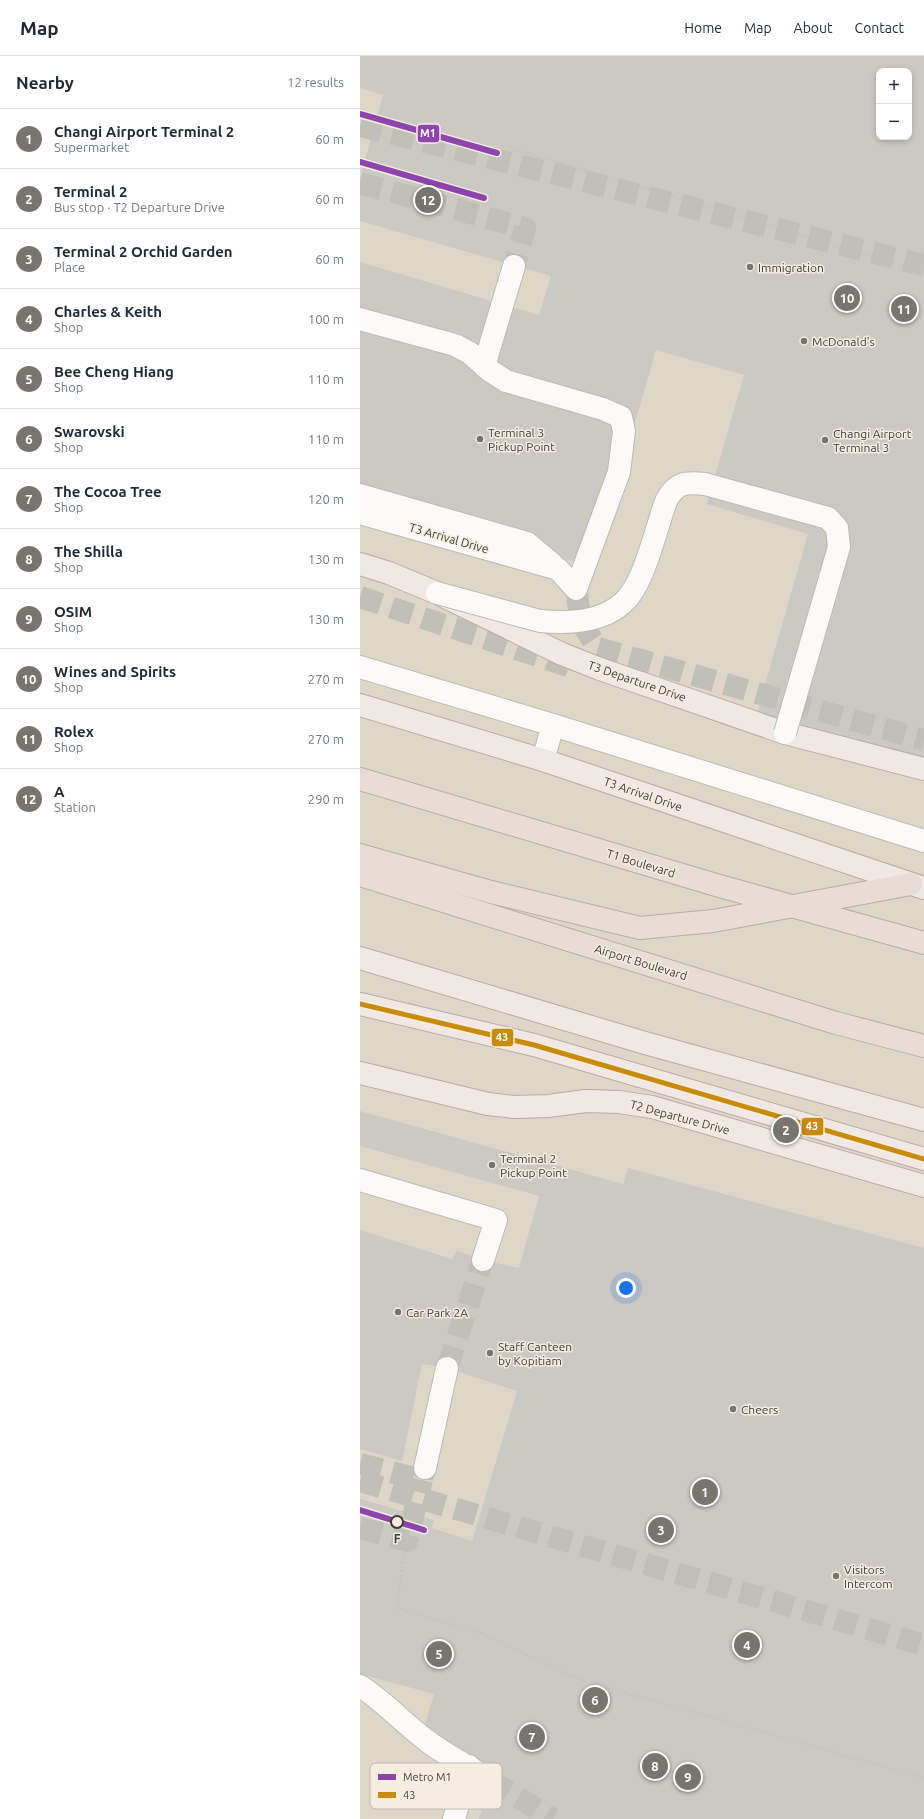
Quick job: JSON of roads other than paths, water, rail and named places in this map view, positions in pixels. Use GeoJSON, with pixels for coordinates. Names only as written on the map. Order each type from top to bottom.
{"type":"FeatureCollection","features":[{"type":"Feature","properties":{"kind":"highway","name":"T1 Boulevard"},"geometry":{"type":"LineString","coordinates":[[360,779],[709,883],[924,944]]}},
{"type":"Feature","properties":{"kind":"highway"},"geometry":{"type":"LineString","coordinates":[[360,855],[491,892],[640,928],[713,921],[917,886]]}},
{"type":"Feature","properties":{"kind":"highway","name":"Airport Boulevard"},"geometry":{"type":"LineString","coordinates":[[360,875],[836,1023],[924,1046]]}},
{"type":"Feature","properties":{"kind":"main road","name":"T3 Departure Drive"},"geometry":{"type":"LineString","coordinates":[[360,564],[389,573],[437,593],[562,654],[785,733],[924,769]]}},
{"type":"Feature","properties":{"kind":"main road","name":"T3 Arrival Drive"},"geometry":{"type":"LineString","coordinates":[[360,705],[543,760],[917,886]]}},
{"type":"Feature","properties":{"kind":"main road"},"geometry":{"type":"LineString","coordinates":[[360,958],[645,1043],[924,1120]]}},
{"type":"Feature","properties":{"kind":"main road"},"geometry":{"type":"LineString","coordinates":[[360,1004],[534,1045],[924,1159]]}},
{"type":"Feature","properties":{"kind":"main road","name":"T2 Departure Drive"},"geometry":{"type":"LineString","coordinates":[[360,1073],[451,1097],[488,1104],[514,1107],[548,1106],[586,1101],[619,1102],[652,1107],[924,1186]]}},
{"type":"Feature","properties":{"kind":"lane"},"geometry":{"type":"LineString","coordinates":[[484,366],[514,266]]}},
{"type":"Feature","properties":{"kind":"lane"},"geometry":{"type":"LineString","coordinates":[[360,319],[455,345],[470,353],[484,366],[506,381],[603,409],[621,417],[624,431],[619,472],[576,589],[558,569],[527,543],[360,495]]}},
{"type":"Feature","properties":{"kind":"lane"},"geometry":{"type":"LineString","coordinates":[[437,593],[540,621],[558,623],[582,621],[601,615],[617,607],[630,595],[639,580],[666,501],[671,492],[681,484],[692,482],[705,484],[828,518],[837,528],[839,547],[785,733]]}},
{"type":"Feature","properties":{"kind":"lane","name":"T3 Arrival Drive"},"geometry":{"type":"LineString","coordinates":[[360,513],[558,569]]}},
{"type":"Feature","properties":{"kind":"lane"},"geometry":{"type":"LineString","coordinates":[[360,668],[553,725],[924,841]]}},
{"type":"Feature","properties":{"kind":"lane"},"geometry":{"type":"LineString","coordinates":[[543,760],[553,725]]}},
{"type":"Feature","properties":{"kind":"lane"},"geometry":{"type":"LineString","coordinates":[[360,1180],[496,1220],[483,1260]]}},
{"type":"Feature","properties":{"kind":"lane"},"geometry":{"type":"LineString","coordinates":[[425,1468],[447,1368]]}},
{"type":"Feature","properties":{"kind":"lane"},"geometry":{"type":"LineString","coordinates":[[360,1686],[403,1719],[428,1742],[454,1760],[461,1763]]}},
{"type":"Feature","properties":{"kind":"lane"},"geometry":{"type":"LineString","coordinates":[[454,1819],[457,1809]]}},
{"type":"Feature","properties":{"kind":"tunnel"},"geometry":{"type":"LineString","coordinates":[[360,126],[924,265]]}},
{"type":"Feature","properties":{"kind":"tunnel"},"geometry":{"type":"LineString","coordinates":[[360,183],[525,228],[514,266]]}},
{"type":"Feature","properties":{"kind":"tunnel"},"geometry":{"type":"LineString","coordinates":[[576,589],[581,623],[598,648]]}},
{"type":"Feature","properties":{"kind":"tunnel"},"geometry":{"type":"LineString","coordinates":[[360,597],[577,669]]}},
{"type":"Feature","properties":{"kind":"tunnel"},"geometry":{"type":"LineString","coordinates":[[598,648],[924,740]]}},
{"type":"Feature","properties":{"kind":"tunnel"},"geometry":{"type":"LineString","coordinates":[[447,1368],[483,1260]]}},
{"type":"Feature","properties":{"kind":"tunnel"},"geometry":{"type":"LineString","coordinates":[[360,1464],[422,1480],[425,1468]]}},
{"type":"Feature","properties":{"kind":"tunnel"},"geometry":{"type":"LineString","coordinates":[[360,1528],[407,1541],[422,1480]]}},
{"type":"Feature","properties":{"kind":"tunnel"},"geometry":{"type":"LineString","coordinates":[[360,1481],[924,1645]]}},
{"type":"Feature","properties":{"kind":"tunnel"},"geometry":{"type":"LineString","coordinates":[[502,1787],[553,1819]]}},
{"type":"Feature","properties":{"kind":"metro line","name":"M1"},"geometry":{"type":"LineString","coordinates":[[360,114],[497,153]]}},
{"type":"Feature","properties":{"kind":"metro line","name":"M1"},"geometry":{"type":"LineString","coordinates":[[360,162],[484,198]]}},
{"type":"Feature","properties":{"kind":"metro line","name":"M1"},"geometry":{"type":"LineString","coordinates":[[360,1510],[424,1530]]}},
{"type":"Feature","properties":{"kind":"place","name":"A"},"geometry":{"type":"Point","coordinates":[428,200]}},
{"type":"Feature","properties":{"kind":"place","name":"Immigration"},"geometry":{"type":"Point","coordinates":[750,267]}},
{"type":"Feature","properties":{"kind":"place","name":"Wines and Spirits"},"geometry":{"type":"Point","coordinates":[847,298]}},
{"type":"Feature","properties":{"kind":"place","name":"Rolex"},"geometry":{"type":"Point","coordinates":[904,309]}},
{"type":"Feature","properties":{"kind":"place","name":"McDonald's"},"geometry":{"type":"Point","coordinates":[804,341]}},
{"type":"Feature","properties":{"kind":"place","name":"Terminal 3 Pickup Point"},"geometry":{"type":"Point","coordinates":[480,439]}},
{"type":"Feature","properties":{"kind":"place","name":"Changi Airport Terminal 3"},"geometry":{"type":"Point","coordinates":[825,440]}},
{"type":"Feature","properties":{"kind":"place","name":"Terminal 2"},"geometry":{"type":"Point","coordinates":[786,1130]}},
{"type":"Feature","properties":{"kind":"place","name":"Terminal 2 Pickup Point"},"geometry":{"type":"Point","coordinates":[492,1165]}},
{"type":"Feature","properties":{"kind":"place","name":"Car Park 2A"},"geometry":{"type":"Point","coordinates":[398,1312]}},
{"type":"Feature","properties":{"kind":"place","name":"Staff Canteen by Kopitiam"},"geometry":{"type":"Point","coordinates":[490,1353]}},
{"type":"Feature","properties":{"kind":"place","name":"Cheers"},"geometry":{"type":"Point","coordinates":[733,1409]}},
{"type":"Feature","properties":{"kind":"place","name":"Changi Airport Terminal 2"},"geometry":{"type":"Point","coordinates":[705,1492]}},
{"type":"Feature","properties":{"kind":"place","name":"F"},"geometry":{"type":"Point","coordinates":[397,1522]}},
{"type":"Feature","properties":{"kind":"place","name":"Terminal 2 Orchid Garden"},"geometry":{"type":"Point","coordinates":[661,1530]}},
{"type":"Feature","properties":{"kind":"place","name":"Visitors Intercom"},"geometry":{"type":"Point","coordinates":[836,1576]}},
{"type":"Feature","properties":{"kind":"place","name":"Charles & Keith"},"geometry":{"type":"Point","coordinates":[747,1645]}},
{"type":"Feature","properties":{"kind":"place","name":"Bee Cheng Hiang"},"geometry":{"type":"Point","coordinates":[439,1654]}},
{"type":"Feature","properties":{"kind":"place","name":"Swarovski"},"geometry":{"type":"Point","coordinates":[595,1700]}},
{"type":"Feature","properties":{"kind":"place","name":"The Cocoa Tree"},"geometry":{"type":"Point","coordinates":[532,1737]}},
{"type":"Feature","properties":{"kind":"place","name":"The Shilla"},"geometry":{"type":"Point","coordinates":[655,1766]}},
{"type":"Feature","properties":{"kind":"place","name":"OSIM"},"geometry":{"type":"Point","coordinates":[688,1777]}}]}
